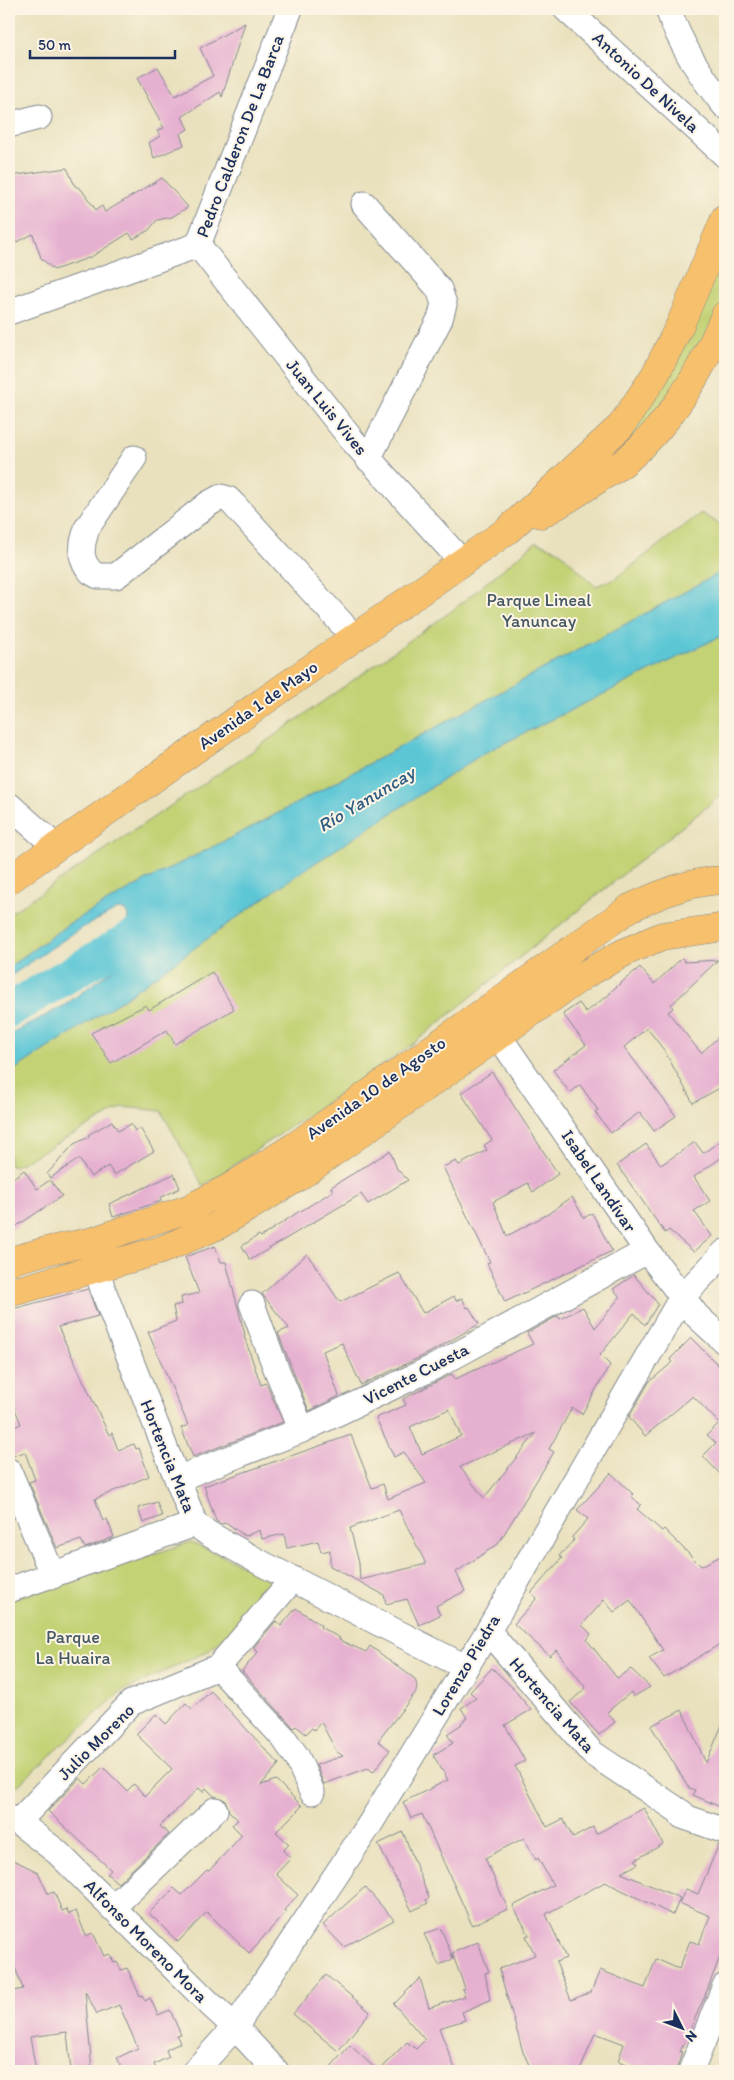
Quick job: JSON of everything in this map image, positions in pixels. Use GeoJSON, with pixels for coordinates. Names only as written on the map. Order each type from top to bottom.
{"type":"FeatureCollection","features":[{"type":"Feature","properties":{"kind":"main road","name":"Avenida 1 de Mayo"},"geometry":{"type":"LineString","coordinates":[[9,880],[508,530],[621,426],[654,375],[680,325],[725,218]]}},
{"type":"Feature","properties":{"kind":"main road","name":"Avenida 1 de Mayo"},"geometry":{"type":"LineString","coordinates":[[508,530],[563,502],[627,460],[660,427],[679,401],[712,348],[725,316]]}},
{"type":"Feature","properties":{"kind":"main road","name":"Avenida 10 de Agosto"},"geometry":{"type":"LineString","coordinates":[[9,1261],[94,1240],[188,1209],[228,1188],[287,1151],[630,908],[666,891],[707,881],[725,880]]}},
{"type":"Feature","properties":{"kind":"main road","name":"Avenida 10 de Agosto"},"geometry":{"type":"LineString","coordinates":[[9,1293],[161,1250],[217,1226],[297,1178],[584,975],[625,952],[662,936],[725,927]]}},
{"type":"Feature","properties":{"kind":"street","name":"Pedro Calderon De La Barca"},"geometry":{"type":"LineString","coordinates":[[9,312],[198,245],[290,9]]}},
{"type":"Feature","properties":{"kind":"street","name":"Antonio De Nivela"},"geometry":{"type":"LineString","coordinates":[[566,9],[725,155]]}},
{"type":"Feature","properties":{"kind":"street"},"geometry":{"type":"LineString","coordinates":[[668,9],[676,32],[690,58],[705,82],[724,104]]}},
{"type":"Feature","properties":{"kind":"street"},"geometry":{"type":"LineString","coordinates":[[9,125],[39,117]]}},
{"type":"Feature","properties":{"kind":"street"},"geometry":{"type":"LineString","coordinates":[[364,204],[439,289],[444,304],[440,319],[368,458]]}},
{"type":"Feature","properties":{"kind":"street","name":"Juan Luis Vives"},"geometry":{"type":"LineString","coordinates":[[198,245],[368,458],[463,562]]}},
{"type":"Feature","properties":{"kind":"street"},"geometry":{"type":"LineString","coordinates":[[134,458],[87,528],[82,555],[85,564],[91,572],[98,576],[116,576],[208,504],[221,498],[228,499],[354,638]]}},
{"type":"Feature","properties":{"kind":"street"},"geometry":{"type":"LineString","coordinates":[[9,805],[56,846]]}},
{"type":"Feature","properties":{"kind":"street","name":"Isabel Landívar"},"geometry":{"type":"LineString","coordinates":[[482,1012],[647,1251],[697,1316],[725,1342]]}},
{"type":"Feature","properties":{"kind":"street","name":"Hortencia Mata"},"geometry":{"type":"LineString","coordinates":[[94,1240],[97,1269],[103,1290],[195,1524],[208,1534],[465,1667]]}},
{"type":"Feature","properties":{"kind":"street","name":"Vicente Cuesta"},"geometry":{"type":"LineString","coordinates":[[177,1479],[302,1430],[436,1366],[647,1251]]}},
{"type":"Feature","properties":{"kind":"street","name":"Lorenzo Piedra"},"geometry":{"type":"LineString","coordinates":[[196,2071],[235,2028],[370,1824],[488,1631],[682,1298],[725,1252]]}},
{"type":"Feature","properties":{"kind":"street"},"geometry":{"type":"LineString","coordinates":[[252,1304],[302,1430]]}},
{"type":"Feature","properties":{"kind":"street"},"geometry":{"type":"LineString","coordinates":[[9,1471],[53,1576]]}},
{"type":"Feature","properties":{"kind":"street"},"geometry":{"type":"LineString","coordinates":[[9,1590],[53,1576],[195,1524]]}},
{"type":"Feature","properties":{"kind":"street","name":"Julio Moreno"},"geometry":{"type":"LineString","coordinates":[[13,1820],[131,1703],[218,1667],[293,1579]]}},
{"type":"Feature","properties":{"kind":"street","name":"Hortencia Mata"},"geometry":{"type":"LineString","coordinates":[[488,1631],[592,1753],[682,1813],[682,1816],[725,1830]]}},
{"type":"Feature","properties":{"kind":"street"},"geometry":{"type":"LineString","coordinates":[[218,1667],[283,1738],[297,1757],[312,1792]]}},
{"type":"Feature","properties":{"kind":"street"},"geometry":{"type":"LineString","coordinates":[[112,1908],[215,1810]]}},
{"type":"Feature","properties":{"kind":"street","name":"Alfonso Moreno Mora"},"geometry":{"type":"LineString","coordinates":[[13,1820],[57,1852],[276,2071]]}},
{"type":"Feature","properties":{"kind":"street"},"geometry":{"type":"LineString","coordinates":[[691,2071],[725,1986]]}},
{"type":"Feature","properties":{"kind":"green space"},"geometry":{"type":"Polygon","coordinates":[[[725,227],[725,307],[677,399],[561,501],[623,427],[725,227]]]}},
{"type":"Feature","properties":{"kind":"green space","name":"Parque Lineal Yanuncay"},"geometry":{"type":"Polygon","coordinates":[[[701,513],[725,527],[725,570],[260,823],[147,880],[70,923],[9,967],[9,914],[251,752],[453,610],[536,542],[558,550],[595,586],[613,580],[701,513]]]}},
{"type":"Feature","properties":{"kind":"green space"},"geometry":{"type":"Polygon","coordinates":[[[725,634],[725,792],[409,1047],[203,1186],[161,1111],[123,1107],[14,1167],[9,1165],[9,1073],[119,1002],[295,876],[484,753],[725,634]]]}},
{"type":"Feature","properties":{"kind":"green space","name":"Parque La Huaira"},"geometry":{"type":"Polygon","coordinates":[[[191,1542],[257,1571],[269,1581],[267,1592],[239,1625],[210,1650],[119,1693],[16,1787],[9,1789],[9,1600],[191,1542]]]}},
{"type":"Feature","properties":{"kind":"water"},"geometry":{"type":"Polygon","coordinates":[[[725,570],[725,634],[484,753],[295,876],[119,1002],[9,1073],[9,1035],[65,1005],[125,960],[128,915],[124,910],[118,909],[78,930],[9,977],[9,967],[70,923],[147,880],[260,823],[725,570]]]}},
{"type":"Feature","properties":{"kind":"building"},"geometry":{"type":"Polygon","coordinates":[[[245,23],[222,97],[220,92],[182,117],[188,129],[180,134],[184,145],[154,158],[149,143],[160,136],[157,131],[164,128],[137,78],[158,67],[175,96],[213,76],[200,48],[245,23]]]}},
{"type":"Feature","properties":{"kind":"building"},"geometry":{"type":"Polygon","coordinates":[[[67,168],[75,186],[81,189],[96,210],[102,206],[105,212],[162,178],[188,207],[172,217],[157,220],[149,230],[133,239],[129,233],[91,257],[54,270],[41,258],[33,234],[9,246],[9,176],[67,168]]]}},
{"type":"Feature","properties":{"kind":"building"},"geometry":{"type":"Polygon","coordinates":[[[682,958],[685,962],[718,960],[671,1005],[673,1008],[668,1012],[701,1053],[725,1031],[725,1085],[693,1103],[664,1050],[647,1028],[624,1047],[676,1116],[654,1131],[640,1112],[611,1133],[595,1112],[598,1110],[580,1085],[570,1093],[553,1070],[586,1045],[563,1014],[579,1003],[586,1012],[640,967],[654,984],[682,958]]]}},
{"type":"Feature","properties":{"kind":"building"},"geometry":{"type":"Polygon","coordinates":[[[212,972],[234,1009],[175,1044],[167,1030],[111,1063],[91,1033],[146,1005],[149,1010],[212,972]]]}},
{"type":"Feature","properties":{"kind":"building"},"geometry":{"type":"Polygon","coordinates":[[[492,1072],[558,1174],[533,1192],[528,1183],[493,1202],[507,1236],[548,1214],[572,1197],[584,1218],[592,1213],[612,1251],[505,1302],[487,1263],[490,1262],[443,1167],[456,1161],[459,1165],[487,1150],[484,1145],[492,1140],[461,1093],[492,1072]]]}},
{"type":"Feature","properties":{"kind":"building"},"geometry":{"type":"Polygon","coordinates":[[[112,1121],[118,1131],[131,1124],[135,1131],[140,1128],[154,1151],[114,1175],[108,1166],[91,1177],[79,1159],[50,1178],[47,1174],[74,1144],[89,1137],[88,1135],[112,1121]]]}},
{"type":"Feature","properties":{"kind":"building"},"geometry":{"type":"Polygon","coordinates":[[[725,1138],[725,1155],[694,1177],[710,1201],[694,1211],[712,1236],[694,1252],[669,1230],[665,1233],[617,1165],[646,1144],[661,1165],[695,1142],[703,1153],[725,1138]]]}},
{"type":"Feature","properties":{"kind":"building"},"geometry":{"type":"Polygon","coordinates":[[[390,1151],[397,1169],[408,1180],[368,1204],[361,1194],[250,1260],[242,1246],[259,1235],[261,1237],[333,1191],[331,1187],[390,1151]]]}},
{"type":"Feature","properties":{"kind":"building"},"geometry":{"type":"Polygon","coordinates":[[[24,1170],[37,1189],[50,1180],[62,1196],[9,1231],[9,1181],[24,1170]]]}},
{"type":"Feature","properties":{"kind":"building"},"geometry":{"type":"Polygon","coordinates":[[[174,1174],[180,1188],[160,1198],[161,1201],[113,1217],[109,1204],[174,1174]]]}},
{"type":"Feature","properties":{"kind":"building"},"geometry":{"type":"Polygon","coordinates":[[[215,1246],[221,1262],[226,1262],[244,1336],[261,1385],[266,1383],[283,1422],[193,1457],[181,1428],[188,1425],[148,1332],[176,1321],[173,1306],[182,1304],[181,1297],[199,1293],[185,1257],[215,1246]]]}},
{"type":"Feature","properties":{"kind":"building"},"geometry":{"type":"Polygon","coordinates":[[[307,1254],[340,1302],[399,1273],[423,1313],[454,1296],[456,1301],[462,1298],[479,1324],[429,1353],[361,1385],[342,1343],[323,1351],[339,1396],[309,1411],[278,1333],[289,1328],[262,1294],[307,1254]]]}},
{"type":"Feature","properties":{"kind":"building"},"geometry":{"type":"Polygon","coordinates":[[[634,1275],[658,1304],[645,1325],[634,1313],[600,1355],[610,1365],[582,1414],[572,1408],[549,1449],[554,1452],[498,1544],[456,1572],[465,1591],[436,1606],[440,1615],[419,1625],[407,1599],[386,1604],[384,1595],[330,1566],[330,1550],[321,1552],[318,1541],[287,1548],[284,1534],[262,1539],[260,1530],[245,1536],[227,1523],[221,1524],[216,1521],[204,1486],[351,1435],[372,1488],[383,1484],[388,1499],[426,1483],[404,1452],[394,1457],[376,1418],[406,1405],[403,1399],[452,1374],[455,1379],[533,1344],[527,1333],[558,1316],[560,1319],[583,1307],[595,1328],[620,1297],[613,1289],[634,1275]],[[449,1409],[410,1427],[422,1454],[461,1436],[449,1409]],[[536,1433],[460,1467],[484,1498],[536,1433]],[[399,1510],[350,1528],[359,1563],[360,1580],[426,1564],[399,1510]]]}},
{"type":"Feature","properties":{"kind":"building"},"geometry":{"type":"Polygon","coordinates":[[[88,1289],[98,1316],[58,1327],[109,1435],[112,1433],[118,1450],[134,1444],[136,1449],[139,1448],[149,1476],[95,1499],[103,1521],[107,1519],[114,1537],[85,1548],[81,1540],[57,1548],[29,1482],[35,1480],[25,1452],[9,1457],[9,1429],[21,1424],[9,1394],[9,1310],[88,1289]]]}},
{"type":"Feature","properties":{"kind":"building"},"geometry":{"type":"Polygon","coordinates":[[[691,1338],[718,1365],[725,1357],[725,1479],[703,1456],[716,1443],[707,1435],[719,1423],[693,1396],[645,1436],[629,1417],[649,1382],[673,1362],[670,1359],[691,1338]]]}},
{"type":"Feature","properties":{"kind":"building"},"geometry":{"type":"Polygon","coordinates":[[[611,1473],[633,1494],[631,1496],[641,1505],[637,1509],[662,1531],[664,1529],[701,1566],[725,1554],[725,1641],[664,1678],[649,1658],[663,1650],[630,1600],[614,1612],[604,1600],[582,1625],[591,1634],[587,1640],[617,1678],[631,1669],[650,1687],[633,1697],[631,1692],[607,1712],[615,1722],[599,1735],[570,1702],[586,1688],[556,1650],[550,1656],[514,1624],[537,1598],[531,1593],[562,1558],[559,1556],[574,1540],[572,1537],[588,1519],[577,1510],[611,1473]]]}},
{"type":"Feature","properties":{"kind":"building"},"geometry":{"type":"Polygon","coordinates":[[[157,1502],[162,1516],[143,1523],[138,1508],[157,1502]]]}},
{"type":"Feature","properties":{"kind":"building"},"geometry":{"type":"Polygon","coordinates":[[[296,1608],[321,1625],[320,1627],[340,1638],[339,1640],[366,1652],[370,1646],[415,1679],[416,1692],[378,1741],[390,1750],[373,1772],[368,1768],[324,1784],[316,1765],[343,1756],[336,1751],[321,1722],[314,1730],[312,1728],[306,1734],[296,1726],[294,1728],[242,1671],[258,1652],[253,1648],[276,1621],[281,1626],[296,1608]]]}},
{"type":"Feature","properties":{"kind":"building"},"geometry":{"type":"Polygon","coordinates":[[[492,1668],[512,1687],[531,1710],[505,1725],[525,1761],[515,1766],[547,1827],[563,1819],[573,1838],[593,1827],[596,1834],[644,1808],[663,1844],[635,1860],[638,1864],[621,1873],[680,1898],[673,1915],[605,1882],[546,1914],[566,1958],[556,1962],[571,2000],[591,1992],[600,1970],[645,1988],[656,1959],[679,1969],[690,1941],[699,1944],[710,1916],[679,1903],[686,1889],[698,1894],[719,1844],[725,1845],[725,1944],[680,2052],[682,2052],[676,2071],[646,2071],[618,2061],[624,2044],[595,2033],[580,2071],[532,2071],[523,2052],[499,1969],[535,1955],[526,1936],[529,1935],[513,1906],[553,1885],[524,1838],[485,1858],[508,1909],[472,1925],[422,1814],[411,1818],[403,1802],[448,1780],[433,1755],[453,1743],[447,1734],[462,1724],[467,1718],[461,1708],[476,1698],[470,1692],[492,1668]]]}},
{"type":"Feature","properties":{"kind":"building"},"geometry":{"type":"Polygon","coordinates":[[[211,1691],[279,1764],[261,1785],[276,1780],[302,1806],[276,1832],[289,1844],[283,1851],[291,1858],[276,1874],[298,1895],[284,1910],[286,1912],[249,1953],[207,1912],[178,1942],[149,1913],[174,1888],[182,1895],[207,1870],[209,1871],[242,1835],[232,1825],[238,1820],[229,1811],[225,1800],[214,1796],[206,1788],[203,1792],[199,1788],[160,1826],[169,1834],[118,1883],[107,1874],[111,1870],[48,1811],[80,1778],[86,1784],[103,1767],[127,1791],[134,1784],[145,1796],[172,1769],[136,1734],[156,1714],[166,1724],[186,1703],[192,1709],[211,1691]]]}},
{"type":"Feature","properties":{"kind":"building"},"geometry":{"type":"Polygon","coordinates":[[[682,1710],[706,1763],[725,1718],[725,1809],[693,1795],[695,1790],[689,1788],[651,1726],[682,1710]]]}},
{"type":"Feature","properties":{"kind":"building"},"geometry":{"type":"Polygon","coordinates":[[[403,1832],[429,1898],[426,1900],[428,1903],[412,1911],[378,1844],[403,1832]]]}},
{"type":"Feature","properties":{"kind":"building"},"geometry":{"type":"Polygon","coordinates":[[[9,1858],[38,1872],[48,1894],[54,1892],[62,1911],[66,1909],[69,1914],[76,1911],[86,1936],[93,1933],[104,1956],[110,1954],[114,1963],[117,1962],[121,1970],[127,1968],[140,1996],[142,1995],[145,2001],[150,1998],[158,2015],[170,2010],[181,2035],[177,2036],[180,2043],[166,2050],[169,2057],[154,2064],[157,2071],[124,2071],[117,2058],[138,2048],[119,2005],[97,2014],[85,1991],[92,2071],[71,2071],[67,2032],[30,2037],[36,2071],[12,2071],[9,2055],[9,1992],[23,1989],[9,1951],[9,1858]]]}},
{"type":"Feature","properties":{"kind":"building"},"geometry":{"type":"Polygon","coordinates":[[[365,1887],[394,1920],[344,1947],[323,1925],[365,1887]]]}},
{"type":"Feature","properties":{"kind":"building"},"geometry":{"type":"Polygon","coordinates":[[[441,1928],[453,1959],[439,1965],[424,1934],[441,1928]]]}},
{"type":"Feature","properties":{"kind":"building"},"geometry":{"type":"Polygon","coordinates":[[[478,1942],[489,1972],[485,1973],[490,2000],[462,2012],[465,2020],[439,2028],[456,2071],[378,2071],[407,2042],[416,2049],[425,2040],[394,2004],[420,1978],[429,2008],[465,1996],[462,1989],[465,1988],[452,1953],[478,1942]]]}},
{"type":"Feature","properties":{"kind":"building"},"geometry":{"type":"Polygon","coordinates":[[[326,1975],[370,2012],[338,2051],[293,2014],[326,1975]]]}},
{"type":"Feature","properties":{"kind":"building"},"geometry":{"type":"Polygon","coordinates":[[[350,2045],[378,2071],[327,2071],[350,2045]]]}},
{"type":"Feature","properties":{"kind":"waterway","name":"Río Yanuncay"},"geometry":{"type":"LineString","coordinates":[[9,1010],[169,916]]}}]}
